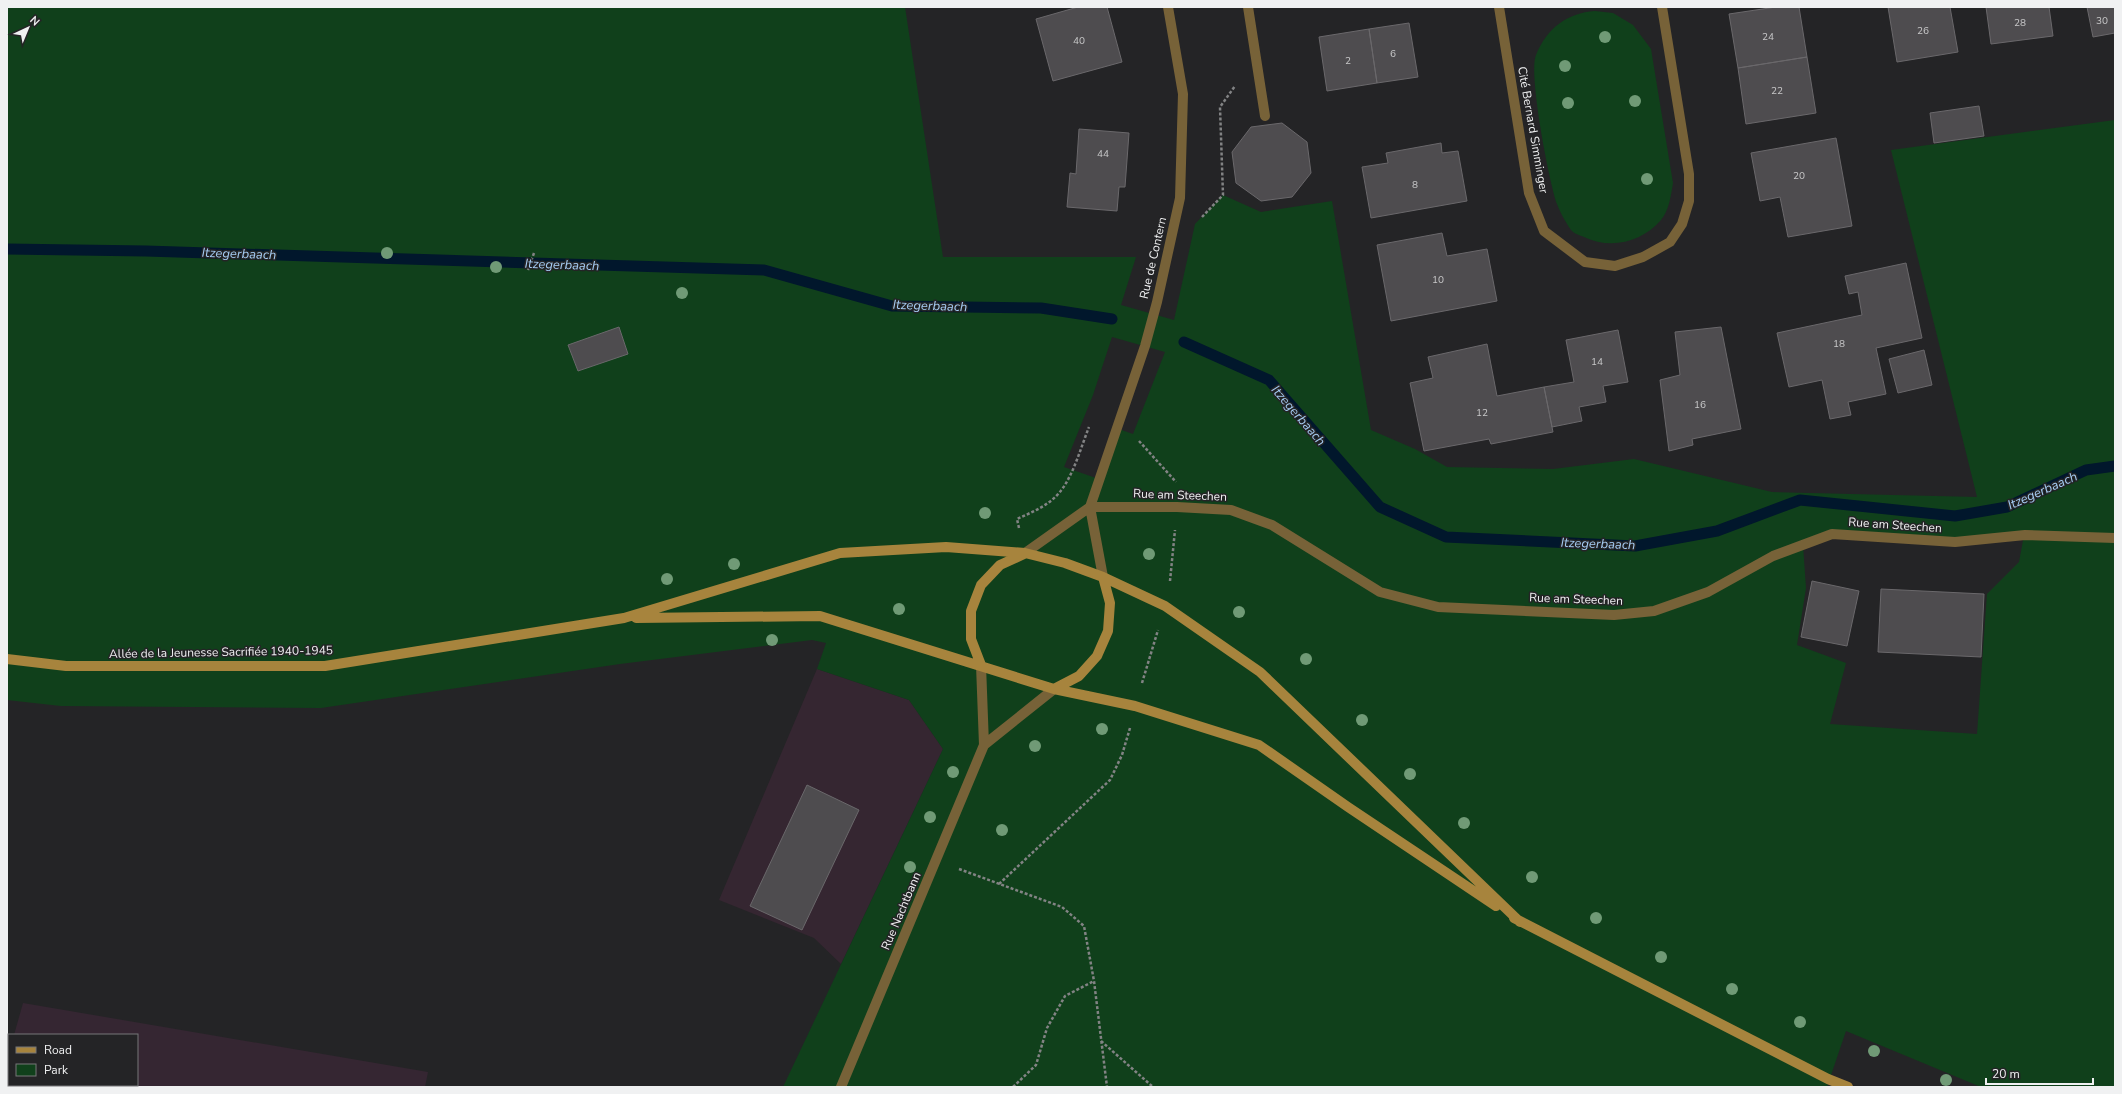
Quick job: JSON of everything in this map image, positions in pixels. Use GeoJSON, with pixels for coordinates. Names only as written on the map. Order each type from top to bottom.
{"type":"FeatureCollection","features":[{"type":"Feature","properties":{"kind":"main road"},"geometry":{"type":"LineString","coordinates":[[624,618],[840,553],[946,548],[1025,553],[1065,563],[1103,577],[1165,606],[1260,672],[1520,922]]}},
{"type":"Feature","properties":{"kind":"main road"},"geometry":{"type":"LineString","coordinates":[[981,665],[971,639],[971,611],[981,585],[1000,565],[1025,553]]}},
{"type":"Feature","properties":{"kind":"main road"},"geometry":{"type":"LineString","coordinates":[[1054,689],[1079,676],[1097,656],[1108,631],[1110,603],[1103,577]]}},
{"type":"Feature","properties":{"kind":"main road"},"geometry":{"type":"LineString","coordinates":[[624,618],[820,616],[1054,689],[1136,706],[1259,745],[1348,807],[1520,922],[1828,1079],[1848,1087]]}},
{"type":"Feature","properties":{"kind":"main road","name":"Allée de la Jeunesse Sacrifiée 1940-1945"},"geometry":{"type":"LineString","coordinates":[[7,659],[66,666],[325,666],[624,618]]}},
{"type":"Feature","properties":{"kind":"street","name":"Rue de Contern"},"geometry":{"type":"LineString","coordinates":[[1103,577],[1090,507],[1145,346],[1157,302],[1180,198],[1183,94],[1168,7]]}},
{"type":"Feature","properties":{"kind":"street"},"geometry":{"type":"LineString","coordinates":[[1248,7],[1264,116]]}},
{"type":"Feature","properties":{"kind":"street","name":"Cité Bernard Simminger"},"geometry":{"type":"LineString","coordinates":[[1498,7],[1529,193],[1544,231],[1585,262],[1615,266],[1644,257],[1670,242],[1682,224],[1689,201],[1689,174],[1662,7]]}},
{"type":"Feature","properties":{"kind":"street"},"geometry":{"type":"LineString","coordinates":[[1025,553],[1090,507]]}},
{"type":"Feature","properties":{"kind":"street","name":"Rue am Steechen"},"geometry":{"type":"LineString","coordinates":[[1090,507],[1177,507],[1231,510],[1272,525],[1380,592],[1438,607],[1614,615],[1654,611],[1708,592],[1773,556],[1832,534],[1955,542],[2025,535],[2115,538]]}},
{"type":"Feature","properties":{"kind":"street","name":"Rue Nachtbann"},"geometry":{"type":"LineString","coordinates":[[841,1087],[984,745],[981,665]]}},
{"type":"Feature","properties":{"kind":"street","name":"Rue Nachtbann"},"geometry":{"type":"LineString","coordinates":[[984,745],[1054,689]]}},
{"type":"Feature","properties":{"kind":"path"},"geometry":{"type":"LineString","coordinates":[[1200,219],[1223,195],[1220,107],[1256,58]]}},
{"type":"Feature","properties":{"kind":"path"},"geometry":{"type":"LineString","coordinates":[[528,270],[534,253]]}},
{"type":"Feature","properties":{"kind":"path"},"geometry":{"type":"LineString","coordinates":[[1025,553],[1017,519],[1042,507],[1060,493],[1072,470],[1093,419],[1116,428]]}},
{"type":"Feature","properties":{"kind":"path"},"geometry":{"type":"LineString","coordinates":[[1138,440],[1177,484],[1177,507]]}},
{"type":"Feature","properties":{"kind":"path"},"geometry":{"type":"LineString","coordinates":[[999,884],[1110,780],[1122,755],[1126,740]]}},
{"type":"Feature","properties":{"kind":"path"},"geometry":{"type":"LineString","coordinates":[[936,860],[1062,907],[1084,926],[1094,981],[1107,1087]]}},
{"type":"Feature","properties":{"kind":"path"},"geometry":{"type":"LineString","coordinates":[[1013,1087],[1036,1064],[1048,1028],[1065,996],[1094,981]]}},
{"type":"Feature","properties":{"kind":"path"},"geometry":{"type":"LineString","coordinates":[[1101,1040],[1153,1087]]}},
{"type":"Feature","properties":{"kind":"shaded area"},"geometry":{"type":"Polygon","coordinates":[[[817,669],[909,700],[943,749],[841,964],[814,938],[719,900],[817,669]]]}},
{"type":"Feature","properties":{"kind":"shaded area"},"geometry":{"type":"Polygon","coordinates":[[[23,1003],[428,1072],[425,1087],[7,1087],[8,1056],[8,1086],[138,1086],[138,1034],[14,1034],[23,1003]]]}},
{"type":"Feature","properties":{"kind":"green space"},"geometry":{"type":"Polygon","coordinates":[[[7,7],[905,7],[943,257],[1136,257],[1121,305],[1174,320],[1195,224],[1223,195],[1261,212],[1332,201],[1371,430],[1415,449],[1447,467],[1553,469],[1634,459],[1772,492],[1977,497],[1891,150],[2115,120],[2115,1087],[1981,1087],[1846,1031],[1827,1087],[783,1087],[943,749],[909,700],[817,669],[826,643],[812,640],[620,664],[321,708],[61,706],[7,700],[7,7]],[[1112,337],[1093,395],[1064,467],[1099,479],[1116,428],[1133,434],[1165,352],[1112,337]],[[1832,534],[1803,545],[1806,588],[1797,645],[1846,663],[1830,724],[1977,734],[1987,594],[2019,562],[2024,535],[1955,542],[1832,534]]]}},
{"type":"Feature","properties":{"kind":"green space"},"geometry":{"type":"Polygon","coordinates":[[[1595,11],[1613,13],[1633,25],[1651,49],[1673,183],[1668,208],[1661,220],[1645,234],[1626,242],[1605,243],[1594,241],[1571,230],[1561,214],[1553,192],[1540,128],[1534,66],[1536,55],[1546,37],[1559,24],[1576,15],[1595,11]]]}},
{"type":"Feature","properties":{"kind":"building"},"geometry":{"type":"Polygon","coordinates":[[[1078,7],[1107,7],[1122,62],[1053,81],[1036,19],[1078,7]]]}},
{"type":"Feature","properties":{"kind":"building"},"geometry":{"type":"Polygon","coordinates":[[[1776,7],[1799,7],[1807,57],[1738,68],[1729,14],[1776,7]]]}},
{"type":"Feature","properties":{"kind":"building"},"geometry":{"type":"Polygon","coordinates":[[[1888,7],[1950,7],[1958,52],[1897,62],[1888,7]]]}},
{"type":"Feature","properties":{"kind":"building"},"geometry":{"type":"Polygon","coordinates":[[[1986,7],[2049,7],[2053,36],[1991,44],[1986,7]]]}},
{"type":"Feature","properties":{"kind":"building"},"geometry":{"type":"Polygon","coordinates":[[[2087,7],[2115,7],[2115,33],[2093,37],[2087,7]]]}},
{"type":"Feature","properties":{"kind":"building"},"geometry":{"type":"Polygon","coordinates":[[[1409,23],[1418,77],[1377,83],[1369,29],[1409,23]]]}},
{"type":"Feature","properties":{"kind":"building"},"geometry":{"type":"Polygon","coordinates":[[[1369,29],[1377,83],[1327,91],[1319,37],[1369,29]]]}},
{"type":"Feature","properties":{"kind":"building"},"geometry":{"type":"Polygon","coordinates":[[[1807,57],[1816,113],[1746,124],[1738,68],[1807,57]]]}},
{"type":"Feature","properties":{"kind":"building"},"geometry":{"type":"Polygon","coordinates":[[[1979,106],[1984,136],[1934,143],[1930,113],[1979,106]]]}},
{"type":"Feature","properties":{"kind":"building"},"geometry":{"type":"Polygon","coordinates":[[[1282,123],[1307,142],[1311,173],[1292,197],[1261,201],[1236,183],[1232,152],[1251,127],[1282,123]]]}},
{"type":"Feature","properties":{"kind":"building"},"geometry":{"type":"Polygon","coordinates":[[[1079,129],[1129,133],[1125,187],[1119,187],[1117,211],[1067,207],[1070,173],[1076,174],[1079,129]]]}},
{"type":"Feature","properties":{"kind":"building"},"geometry":{"type":"Polygon","coordinates":[[[1836,138],[1852,226],[1788,237],[1780,197],[1760,201],[1751,153],[1836,138]]]}},
{"type":"Feature","properties":{"kind":"building"},"geometry":{"type":"Polygon","coordinates":[[[1441,143],[1442,153],[1458,151],[1467,201],[1371,218],[1362,167],[1388,163],[1386,153],[1441,143]]]}},
{"type":"Feature","properties":{"kind":"building"},"geometry":{"type":"Polygon","coordinates":[[[1442,233],[1447,256],[1487,249],[1497,301],[1391,321],[1377,245],[1442,233]]]}},
{"type":"Feature","properties":{"kind":"building"},"geometry":{"type":"Polygon","coordinates":[[[1906,263],[1922,338],[1876,348],[1886,394],[1848,402],[1851,415],[1830,419],[1822,380],[1789,387],[1777,333],[1862,315],[1858,292],[1849,294],[1845,276],[1906,263]]]}},
{"type":"Feature","properties":{"kind":"building"},"geometry":{"type":"Polygon","coordinates":[[[619,327],[628,354],[578,371],[568,345],[619,327]]]}},
{"type":"Feature","properties":{"kind":"building"},"geometry":{"type":"Polygon","coordinates":[[[1721,327],[1741,429],[1692,439],[1693,445],[1669,451],[1660,380],[1680,375],[1675,332],[1721,327]]]}},
{"type":"Feature","properties":{"kind":"building"},"geometry":{"type":"Polygon","coordinates":[[[1618,330],[1628,382],[1603,386],[1606,402],[1579,407],[1582,421],[1552,427],[1544,387],[1574,382],[1566,340],[1618,330]]]}},
{"type":"Feature","properties":{"kind":"building"},"geometry":{"type":"Polygon","coordinates":[[[1487,344],[1497,396],[1544,387],[1553,432],[1491,444],[1489,439],[1424,451],[1410,383],[1433,378],[1428,357],[1487,344]]]}},
{"type":"Feature","properties":{"kind":"building"},"geometry":{"type":"Polygon","coordinates":[[[1924,350],[1932,385],[1898,393],[1889,359],[1924,350]]]}},
{"type":"Feature","properties":{"kind":"building"},"geometry":{"type":"Polygon","coordinates":[[[1812,581],[1859,591],[1847,646],[1801,637],[1812,581]]]}},
{"type":"Feature","properties":{"kind":"building"},"geometry":{"type":"Polygon","coordinates":[[[1881,589],[1984,594],[1981,657],[1878,652],[1881,589]]]}},
{"type":"Feature","properties":{"kind":"building"},"geometry":{"type":"Polygon","coordinates":[[[807,785],[859,810],[802,930],[750,906],[807,785]]]}},
{"type":"Feature","properties":{"kind":"waterway","name":"Itzegerbaach"},"geometry":{"type":"LineString","coordinates":[[7,249],[146,251],[764,270],[892,306],[1041,308],[1112,319]]}},
{"type":"Feature","properties":{"kind":"waterway","name":"Itzegerbaach"},"geometry":{"type":"LineString","coordinates":[[1184,342],[1269,380],[1380,507],[1446,537],[1635,546],[1717,531],[1800,500],[1955,516],[2007,507],[2086,470],[2115,466]]}}]}
